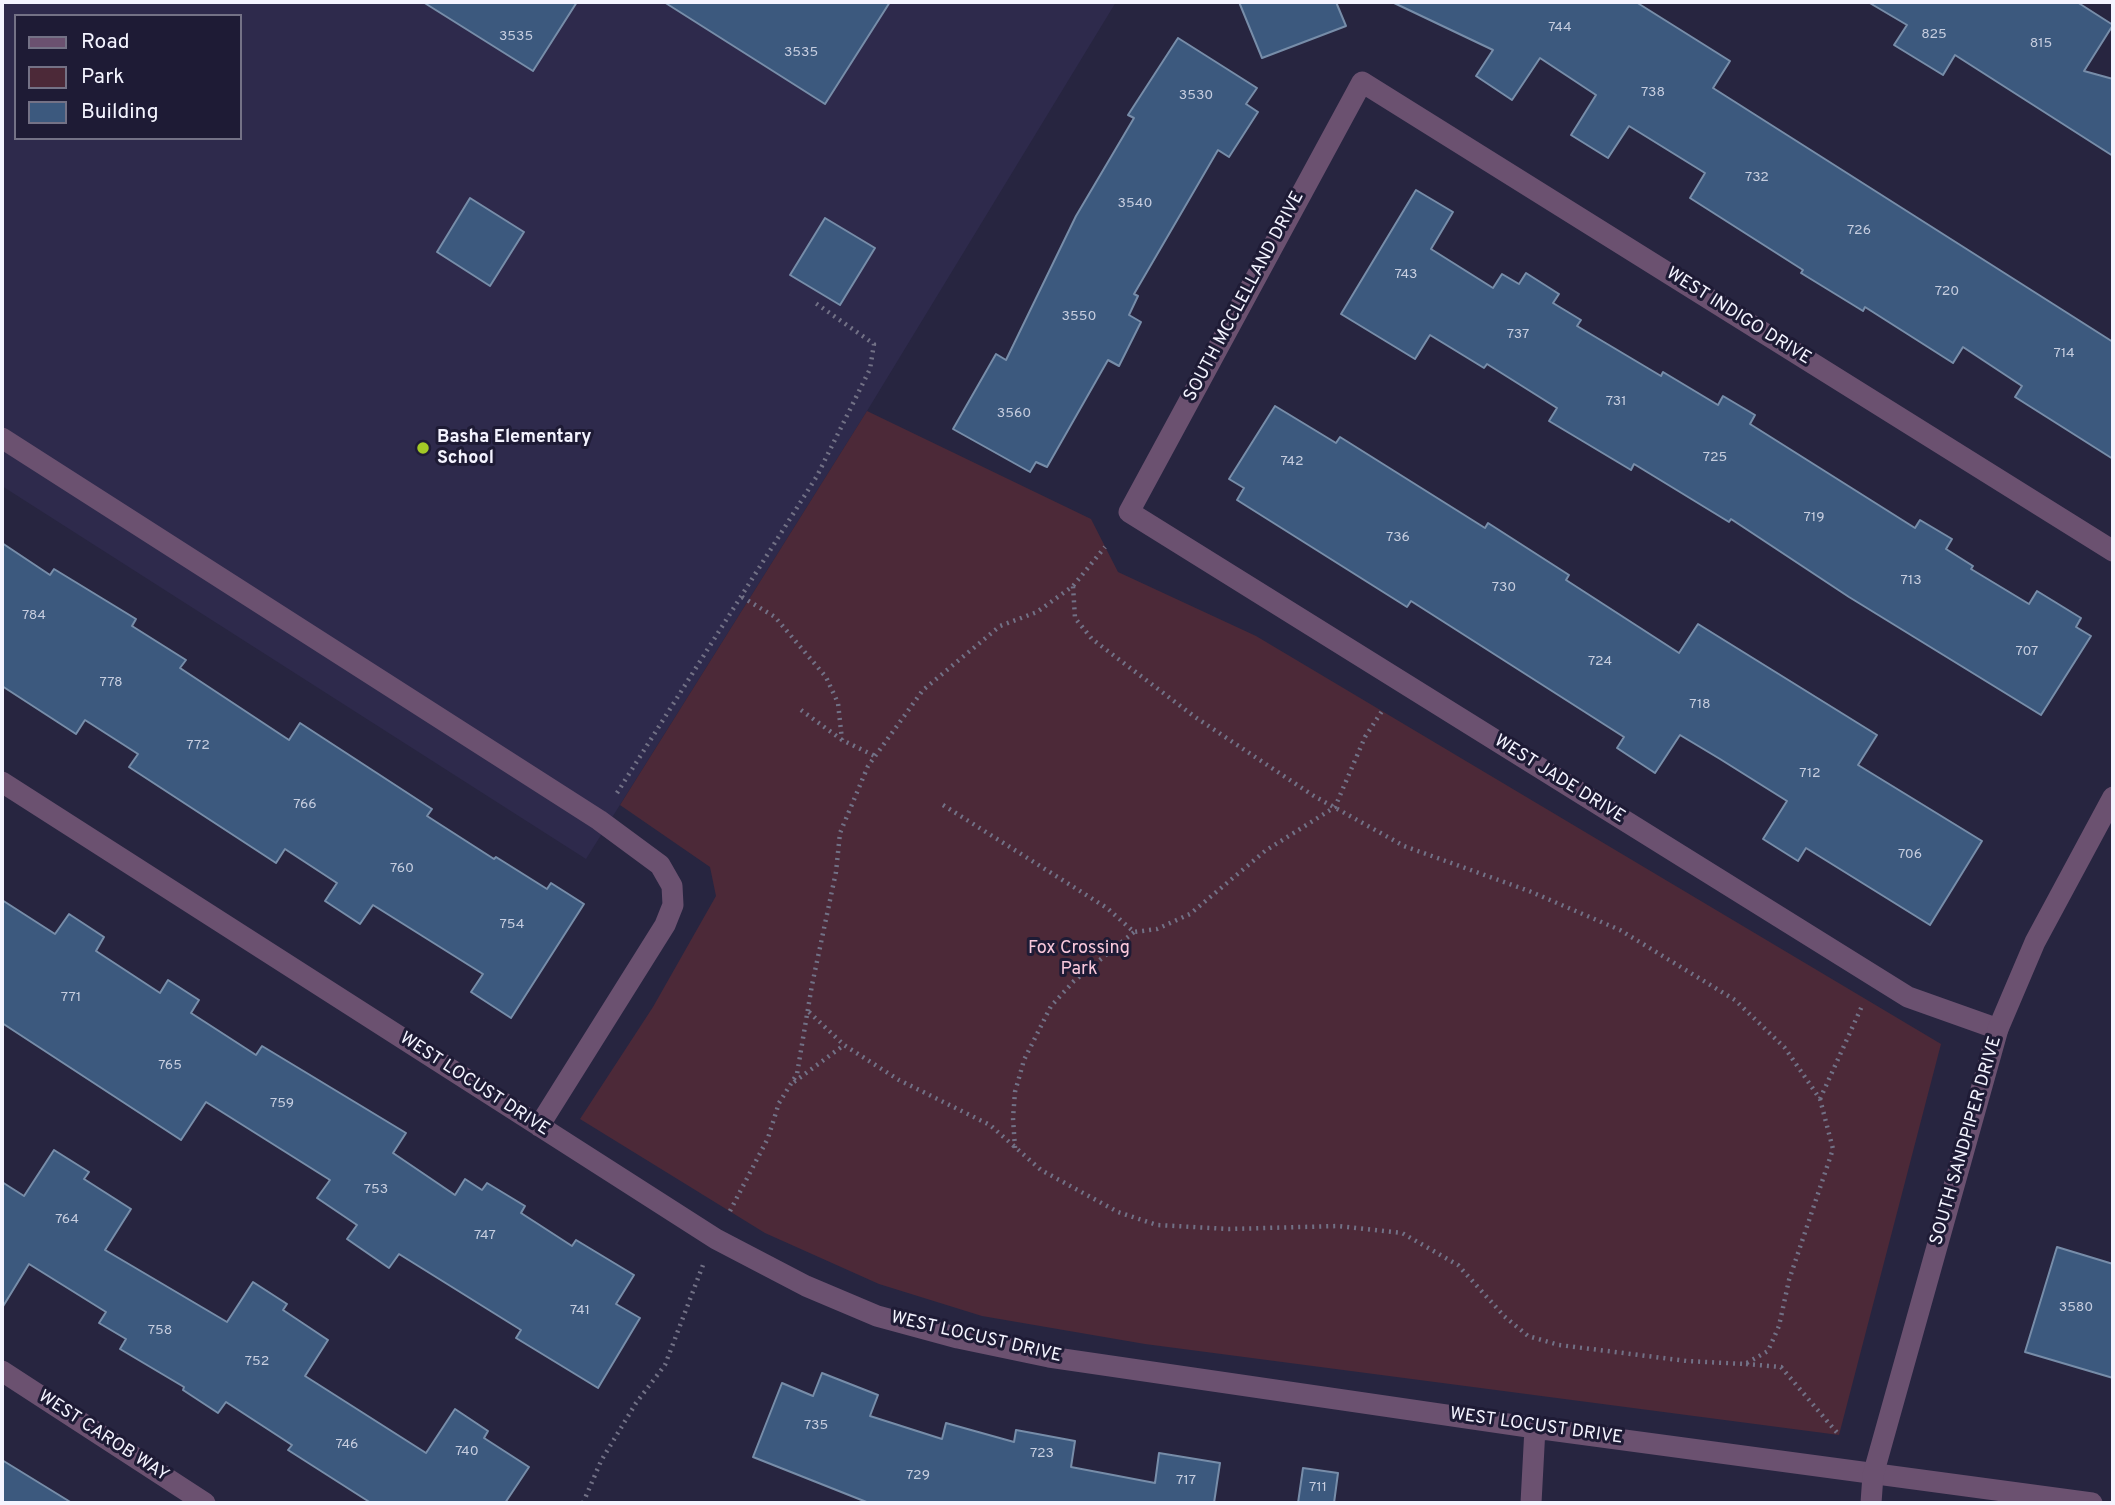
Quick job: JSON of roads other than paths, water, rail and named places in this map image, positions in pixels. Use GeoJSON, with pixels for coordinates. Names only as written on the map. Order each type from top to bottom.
{"type":"FeatureCollection","features":[{"type":"Feature","properties":{"kind":"street","name":"SOUTH MCCLELLAND DRIVE"},"geometry":{"type":"LineString","coordinates":[[1129,512],[1362,82]]}},
{"type":"Feature","properties":{"kind":"street","name":"WEST INDIGO DRIVE"},"geometry":{"type":"LineString","coordinates":[[1362,82],[2113,551]]}},
{"type":"Feature","properties":{"kind":"street"},"geometry":{"type":"LineString","coordinates":[[2,438],[600,820],[660,865],[672,886],[673,905],[665,925],[539,1126]]}},
{"type":"Feature","properties":{"kind":"street","name":"WEST JADE DRIVE"},"geometry":{"type":"LineString","coordinates":[[1129,512],[1909,997],[1998,1030]]}},
{"type":"Feature","properties":{"kind":"street","name":"WEST LOCUST DRIVE"},"geometry":{"type":"LineString","coordinates":[[2,782],[716,1239],[806,1286],[877,1315],[958,1338],[1049,1357],[1535,1428],[2092,1503]]}},
{"type":"Feature","properties":{"kind":"street","name":"SOUTH SANDPIPER DRIVE"},"geometry":{"type":"LineString","coordinates":[[1871,1503],[1873,1475],[1998,1030],[2035,942],[2113,797]]}},
{"type":"Feature","properties":{"kind":"street","name":"WEST CAROB WAY"},"geometry":{"type":"LineString","coordinates":[[2,1371],[205,1503]]}},
{"type":"Feature","properties":{"kind":"street"},"geometry":{"type":"LineString","coordinates":[[1531,1503],[1535,1428]]}},
{"type":"Feature","properties":{"kind":"place","name":"Basha Elementary School"},"geometry":{"type":"Point","coordinates":[423,448]}},
{"type":"Feature","properties":{"kind":"park label","name":"Fox Crossing Park"},"geometry":{"type":"Point","coordinates":[1079,960]}}]}
